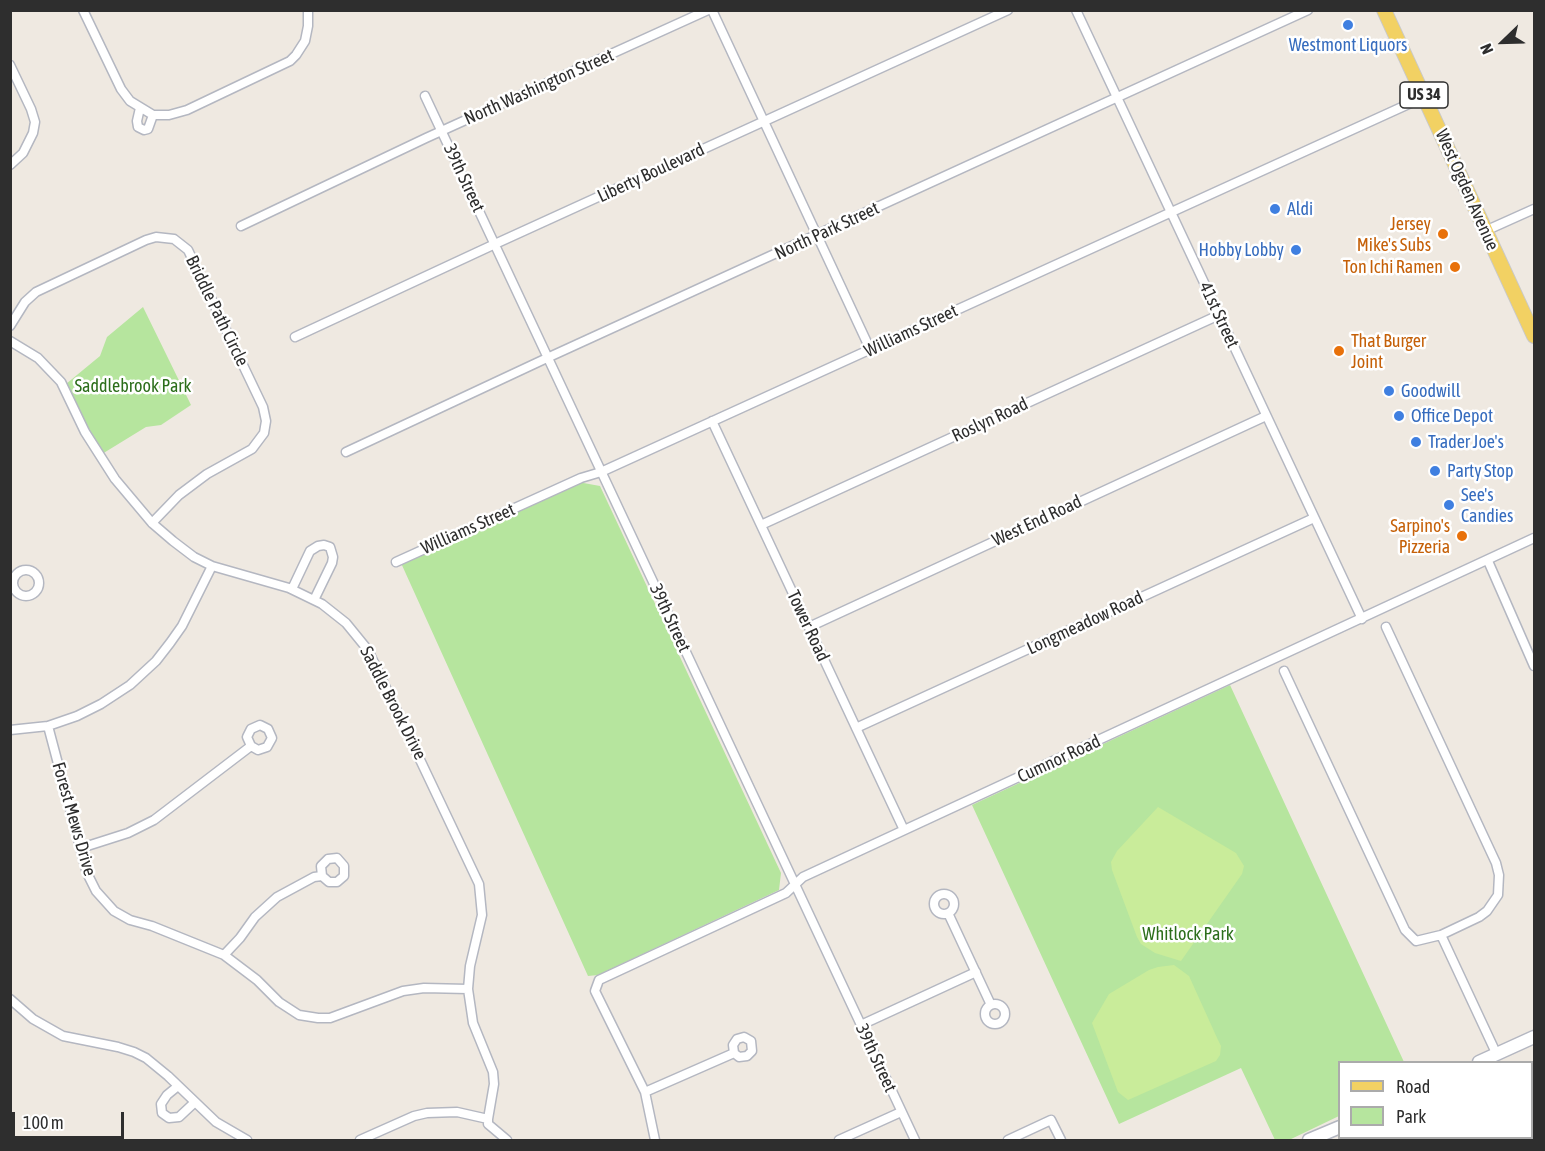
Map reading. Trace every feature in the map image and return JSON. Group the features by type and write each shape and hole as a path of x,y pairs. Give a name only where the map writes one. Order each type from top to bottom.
{"main road":[{"name":"West Ogden Avenue","path":"1384,10 1534,336"}],"street":[{"path":"83,10 121,89 130,101 153,115 178,114 290,61 305,41 309,21 308,10"},
{"path":"710,10 870,349"},
{"name":"North Washington Street","path":"241,226 442,131 710,10"},
{"name":"Liberty Boulevard","path":"295,338 495,244 1008,10"},
{"name":"41st Street","path":"1076,10 1362,619"},
{"name":"North Park Street","path":"346,452 1308,10"},
{"path":"10,165 23,153 33,133 35,122 32,109 12,70"},
{"name":"39th Street","path":"425,96 915,1140"},
{"name":"Williams Street","path":"396,562 581,478 601,472 1424,96"},
{"path":"142,109 137,121 138,127 148,129 153,115"},
{"path":"1485,231 1534,209"},
{"name":"Briddle Path Circle","path":"10,326 24,302 36,292 146,240 156,237 174,239 188,250 263,407 266,421 264,433 252,449 207,474 179,495 152,523"},
{"name":"Roslyn Road","path":"761,525 1219,315"},
{"name":"Saddle Brook Drive","path":"10,341 38,358 61,382 85,432 103,461 122,488 152,523 186,552 212,566 292,589 327,607 360,638 376,662 474,872 481,895 482,915 470,966 468,989 473,1023 493,1072 494,1084 488,1119"},
{"name":"West End Road","path":"808,627 1266,416"},
{"name":"Tower Road","path":"712,421 904,830"},
{"name":"Longmeadow Road","path":"856,728 1314,518"},
{"name":"Cumnor Road","path":"645,1092 595,991 599,980 786,893 803,877 1534,538"},
{"path":"292,589 310,551 318,546 330,547 332,563 314,600"},
{"path":"1488,561 1534,666"},
{"path":"10,730 48,726 77,716 101,704 139,678 163,653 182,626 212,566"},
{"path":"1284,671 1405,930 1416,941 1441,935 1479,917 1490,908 1498,895 1500,881 1498,869 1386,627"},
{"name":"Forest Mews Drive","path":"48,726 93,886 104,902 114,911 130,920 152,926 224,955 257,980 284,1006 298,1015 330,1018 403,991 424,988 468,989"},
{"path":"81,848 148,824 251,746"},
{"path":"224,955 255,917 276,897 322,876"},
{"path":"948,912 991,1005"},
{"path":"1441,935 1497,1054"},
{"path":"861,1025 976,972"},
{"path":"10,999 33,1019 63,1036 134,1052 157,1066 216,1122 247,1140"},
{"path":"1481,1061 1534,1037"},
{"path":"655,1140 645,1092 734,1053"},
{"path":"178,1086 167,1095 161,1104 162,1113 169,1118 179,1117 194,1103"},
{"path":"361,1140 414,1116 457,1112 488,1119 488,1124 507,1140"},
{"path":"839,1140 901,1112"},
{"path":"1008,1140 1051,1120 1061,1140"},
{"path":"1309,1140 1338,1127"}],"green space":[{"name":"Saddlebrook Park","path":"143,307 191,405 161,425 146,427 102,454 66,384 100,356 107,337"},
{"path":"578,482 600,486 781,873 779,890 598,975 588,976 401,563"},
{"name":"Whitlock Park","path":"1230,685 1404,1061 1338,1061 1338,1116 1289,1140 1275,1140 1241,1068 1119,1124 972,805"},
{"path":"1158,807 1236,853 1244,866 1242,874 1181,961 1155,953 1141,944 1112,870 1111,862 1117,851"},
{"path":"1174,965 1189,976 1221,1046 1220,1055 1216,1061 1128,1100 1118,1092 1092,1023 1109,994 1149,970"}],"place":[{"name":"Westmont Liquors","path":"1348,25"},
{"name":"Aldi","path":"1275,209"},
{"name":"Jersey Mike's Subs","path":"1443,234"},
{"name":"Hobby Lobby","path":"1296,250"},
{"name":"Ton Ichi Ramen","path":"1455,267"},
{"name":"That Burger Joint","path":"1339,351"},
{"name":"Goodwill","path":"1389,391"},
{"name":"Office Depot","path":"1399,416"},
{"name":"Trader Joe's","path":"1416,442"},
{"name":"Party Stop","path":"1435,471"},
{"name":"See's Candies","path":"1449,505"},
{"name":"Sarpino's Pizzeria","path":"1462,536"}]}
